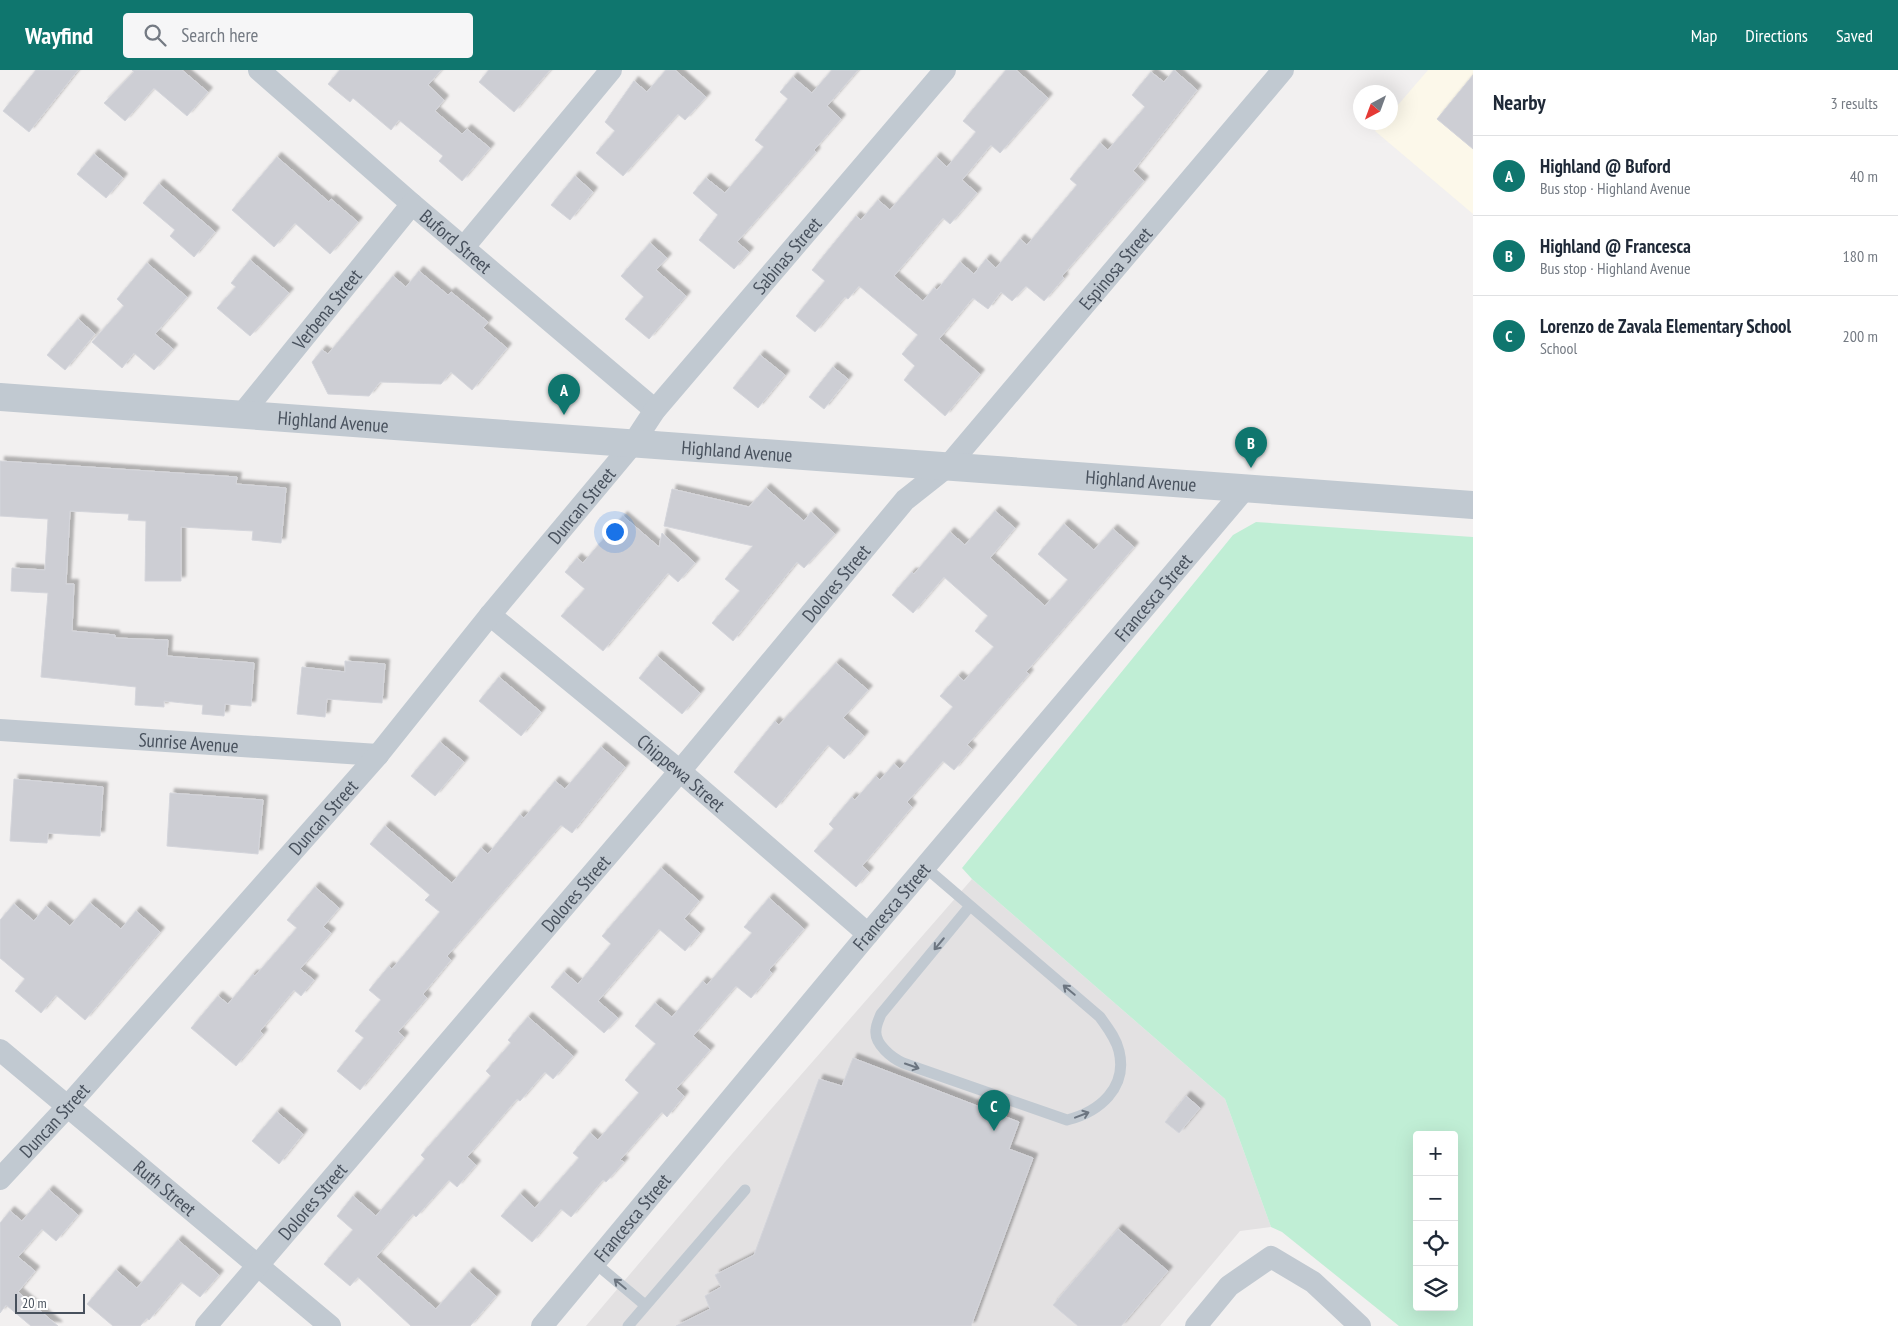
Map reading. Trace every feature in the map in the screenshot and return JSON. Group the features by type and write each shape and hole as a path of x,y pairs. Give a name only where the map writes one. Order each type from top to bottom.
{"street":[{"path":"464,247 612,70"},
{"name":"Sabinas Street","path":"632,445 655,410 945,70"},
{"name":"Espinosa Street","path":"948,466 1283,70"},
{"name":"Buford Street","path":"270,73 412,204 655,410"},
{"name":"Verbena Street","path":"242,414 412,204"},
{"name":"Highland Avenue","path":"0,396 632,445 948,466 1244,490 1473,505"},
{"name":"Duncan Street","path":"0,1179 67,1107 378,755 490,615 632,445"},
{"name":"Dolores Street","path":"206,1326 680,771 905,500 948,466"},
{"name":"Francesca Street","path":"542,1326 868,934 1244,490"},
{"name":"Chippewa Street","path":"490,615 680,771 868,934"},
{"name":"Sunrise Avenue","path":"0,730 378,755"},
{"name":"Ruth Street","path":"0,1050 330,1326"},
{"path":"1196,1326 1229,1286 1270,1257 1313,1282 1360,1326"}],"lane":[{"path":"926,866 1100,1017 1115,1040 1120,1052 1119,1072 1113,1092 1102,1104 1084,1116 1067,1120 904,1063 892,1057 880,1042 875,1031 881,1014 970,906"},
{"path":"628,1326 745,1190"},
{"path":"595,1263 645,1306"}],"shaded area":[{"path":"1428,70 1473,70 1473,214 1375,131 1398,130 1398,105"},
{"path":"972,879 1225,1099 1271,1227 1240,1231 1160,1326 586,1326 725,1162"}],"green space":[{"path":"1256,522 1473,537 1473,1326 1399,1326 1282,1232 1271,1227 1225,1099 972,879 962,868 1233,535"}],"building":[{"path":"36,70 78,70 29,132 3,111"},
{"path":"132,70 182,70 208,92 187,116 154,88 125,121 104,103 134,72"},
{"path":"340,70 441,70 428,85 444,100 435,111 462,134 467,129 490,148 462,181 439,161 443,156 399,120 391,130 353,98 350,102 328,84"},
{"path":"489,70 550,70 514,112 479,82"},
{"path":"666,70 675,70 706,97 685,120 678,114 623,176 596,153 615,131 605,122 634,81 647,92"},
{"path":"832,70 858,70 827,106 841,119 814,150 816,152 737,242 749,252 734,269 699,240 718,215 693,193 706,178 725,193 764,147 755,140 788,99 780,92 793,77 812,93"},
{"path":"1006,70 1016,70 1048,98 1000,153 991,145 962,180 977,193 950,224 943,218 894,276 923,301 934,288 937,290 960,262 974,274 986,259 996,268 1020,239 1027,245 1077,185 1070,179 1100,143 1108,150 1145,107 1132,95 1151,72 1164,82 1174,70 1197,90 1133,171 1144,181 1062,276 1064,278 1044,301 1026,286 1012,301 1001,292 988,309 973,298 939,339 980,374 945,416 904,380 915,366 902,354 918,335 859,286 848,299 845,297 815,332 796,316 825,281 812,270 856,216 861,220 878,200 890,210 936,157 947,167 976,132 963,121"},
{"path":"1473,75 1473,149 1437,119"},
{"path":"94,154 123,178 106,198 77,174"},
{"path":"277,157 329,202 331,199 358,222 330,254 295,223 274,247 232,210"},
{"path":"575,176 593,192 570,220 551,205"},
{"path":"159,184 215,232 194,257 170,236 175,230 143,203"},
{"path":"650,243 667,258 656,270 686,296 649,339 625,319 644,297 621,276"},
{"path":"250,260 289,293 250,336 217,308 236,287 231,283"},
{"path":"147,263 187,297 155,334 173,349 154,370 134,353 122,368 92,342 124,306 117,299"},
{"path":"419,271 448,295 451,292 488,322 483,328 507,348 472,390 451,372 441,384 380,382 369,396 328,394 312,362 322,350 328,354 393,276 406,287"},
{"path":"78,319 95,334 65,370 47,355"},
{"path":"760,355 785,375 758,408 733,388"},
{"path":"833,367 848,379 824,409 809,397"},
{"path":"0,461 237,477 236,484 286,488 281,543 252,540 253,531 181,527 181,581 145,581 146,521 128,520 129,514 70,511 66,584 74,584 72,631 115,635 115,638 168,640 167,656 254,663 251,706 225,704 224,716 202,714 203,705 164,701 164,707 135,705 136,687 41,677 48,593 11,591 12,568 45,570 48,519 0,516"},
{"path":"766,488 804,521 811,512 835,534 804,568 797,562 733,641 712,623 740,591 725,579 753,546 664,526 672,489 749,507"},
{"path":"995,511 1015,528 990,558 1045,606 1068,580 1038,554 1064,524 1094,550 1113,529 1134,547 1026,672 1029,674 967,745 972,749 954,770 943,761 907,802 912,807 862,866 869,872 856,887 814,851 834,829 829,824 852,797 855,800 876,776 880,780 894,764 900,769 953,707 940,696 958,676 964,681 994,647 975,631 988,616 944,577 913,613 892,595 912,572 914,574 950,532 965,545"},
{"path":"623,516 659,547 662,533 695,563 678,582 668,573 603,651 561,616 585,589 565,572 577,558 583,563"},
{"path":"657,656 700,693 682,714 639,678"},
{"path":"345,661 385,664 382,703 327,699 325,717 297,714 302,667 345,672"},
{"path":"836,663 868,690 843,718 864,736 844,759 828,745 776,808 734,772 775,721 779,725"},
{"path":"499,677 541,712 521,736 479,701"},
{"path":"440,742 464,762 435,796 411,776"},
{"path":"601,747 625,767 572,833 561,825 447,956 451,960 423,994 427,998 398,1032 404,1037 360,1090 337,1071 364,1038 355,1031 381,1000 369,990 389,966 392,969 440,912 425,900 430,895 370,844 385,826 452,883 481,848 488,854 520,815 524,818 555,781 565,789"},
{"path":"14,779 103,787 100,836 48,833 47,843 10,841"},
{"path":"170,793 263,800 258,854 167,846"},
{"path":"661,868 699,901 684,919 700,933 685,951 659,929 598,1001 618,1018 604,1033 551,987 564,972 578,984 611,944 602,936"},
{"path":"315,887 339,908 323,927 331,933 300,969 314,980 301,996 294,990 260,1031 263,1034 236,1066 191,1028 218,996 228,1004 253,974 255,976 297,928 287,920"},
{"path":"769,898 804,929 769,970 772,973 751,998 736,986 693,1036 710,1050 676,1089 684,1096 667,1117 662,1112 620,1160 624,1162 606,1182 603,1180 571,1217 561,1209 532,1242 501,1216 520,1194 535,1208 579,1158 573,1153 590,1133 598,1140 639,1093 625,1080 656,1044 635,1026 655,1003 672,1017 703,981 707,985 752,933 744,927"},
{"path":"90,903 121,929 136,911 160,932 85,1020 56,995 41,1013 15,991 25,979 0,958 0,920 14,904 34,921 46,906 70,926"},
{"path":"528,1017 573,1056 553,1079 545,1072 520,1101 517,1099 467,1157 476,1165 457,1187 449,1180 416,1217 413,1214 376,1257 436,1309 469,1272 496,1296 470,1326 411,1326 358,1277 350,1286 324,1264 353,1230 337,1216 353,1196 376,1216 425,1159 421,1155 491,1076 486,1071 511,1043 508,1040"},
{"path":"853,1058 1019,1122 1009,1149 1033,1158 971,1326 676,1326 710,1309 705,1296 721,1287 715,1275 754,1255 819,1079 842,1086"},
{"path":"1186,1096 1200,1108 1179,1133 1165,1122"},
{"path":"277,1112 303,1134 279,1164 252,1141"},
{"path":"49,1190 78,1215 56,1241 42,1229 18,1257 35,1271 18,1292 58,1326 31,1326 6,1305 0,1313 0,1223 10,1211 22,1221"},
{"path":"1118,1229 1168,1271 1121,1326 1078,1326 1053,1305"},
{"path":"178,1240 219,1275 200,1297 181,1282 149,1320 147,1318 140,1326 113,1326 87,1304 116,1270 137,1288"}],"place":[{"name":"Highland @ Buford","path":"564,415"},
{"name":"Highland @ Francesca","path":"1251,468"},
{"name":"Lorenzo de Zavala Elementary School","path":"994,1131"}]}
